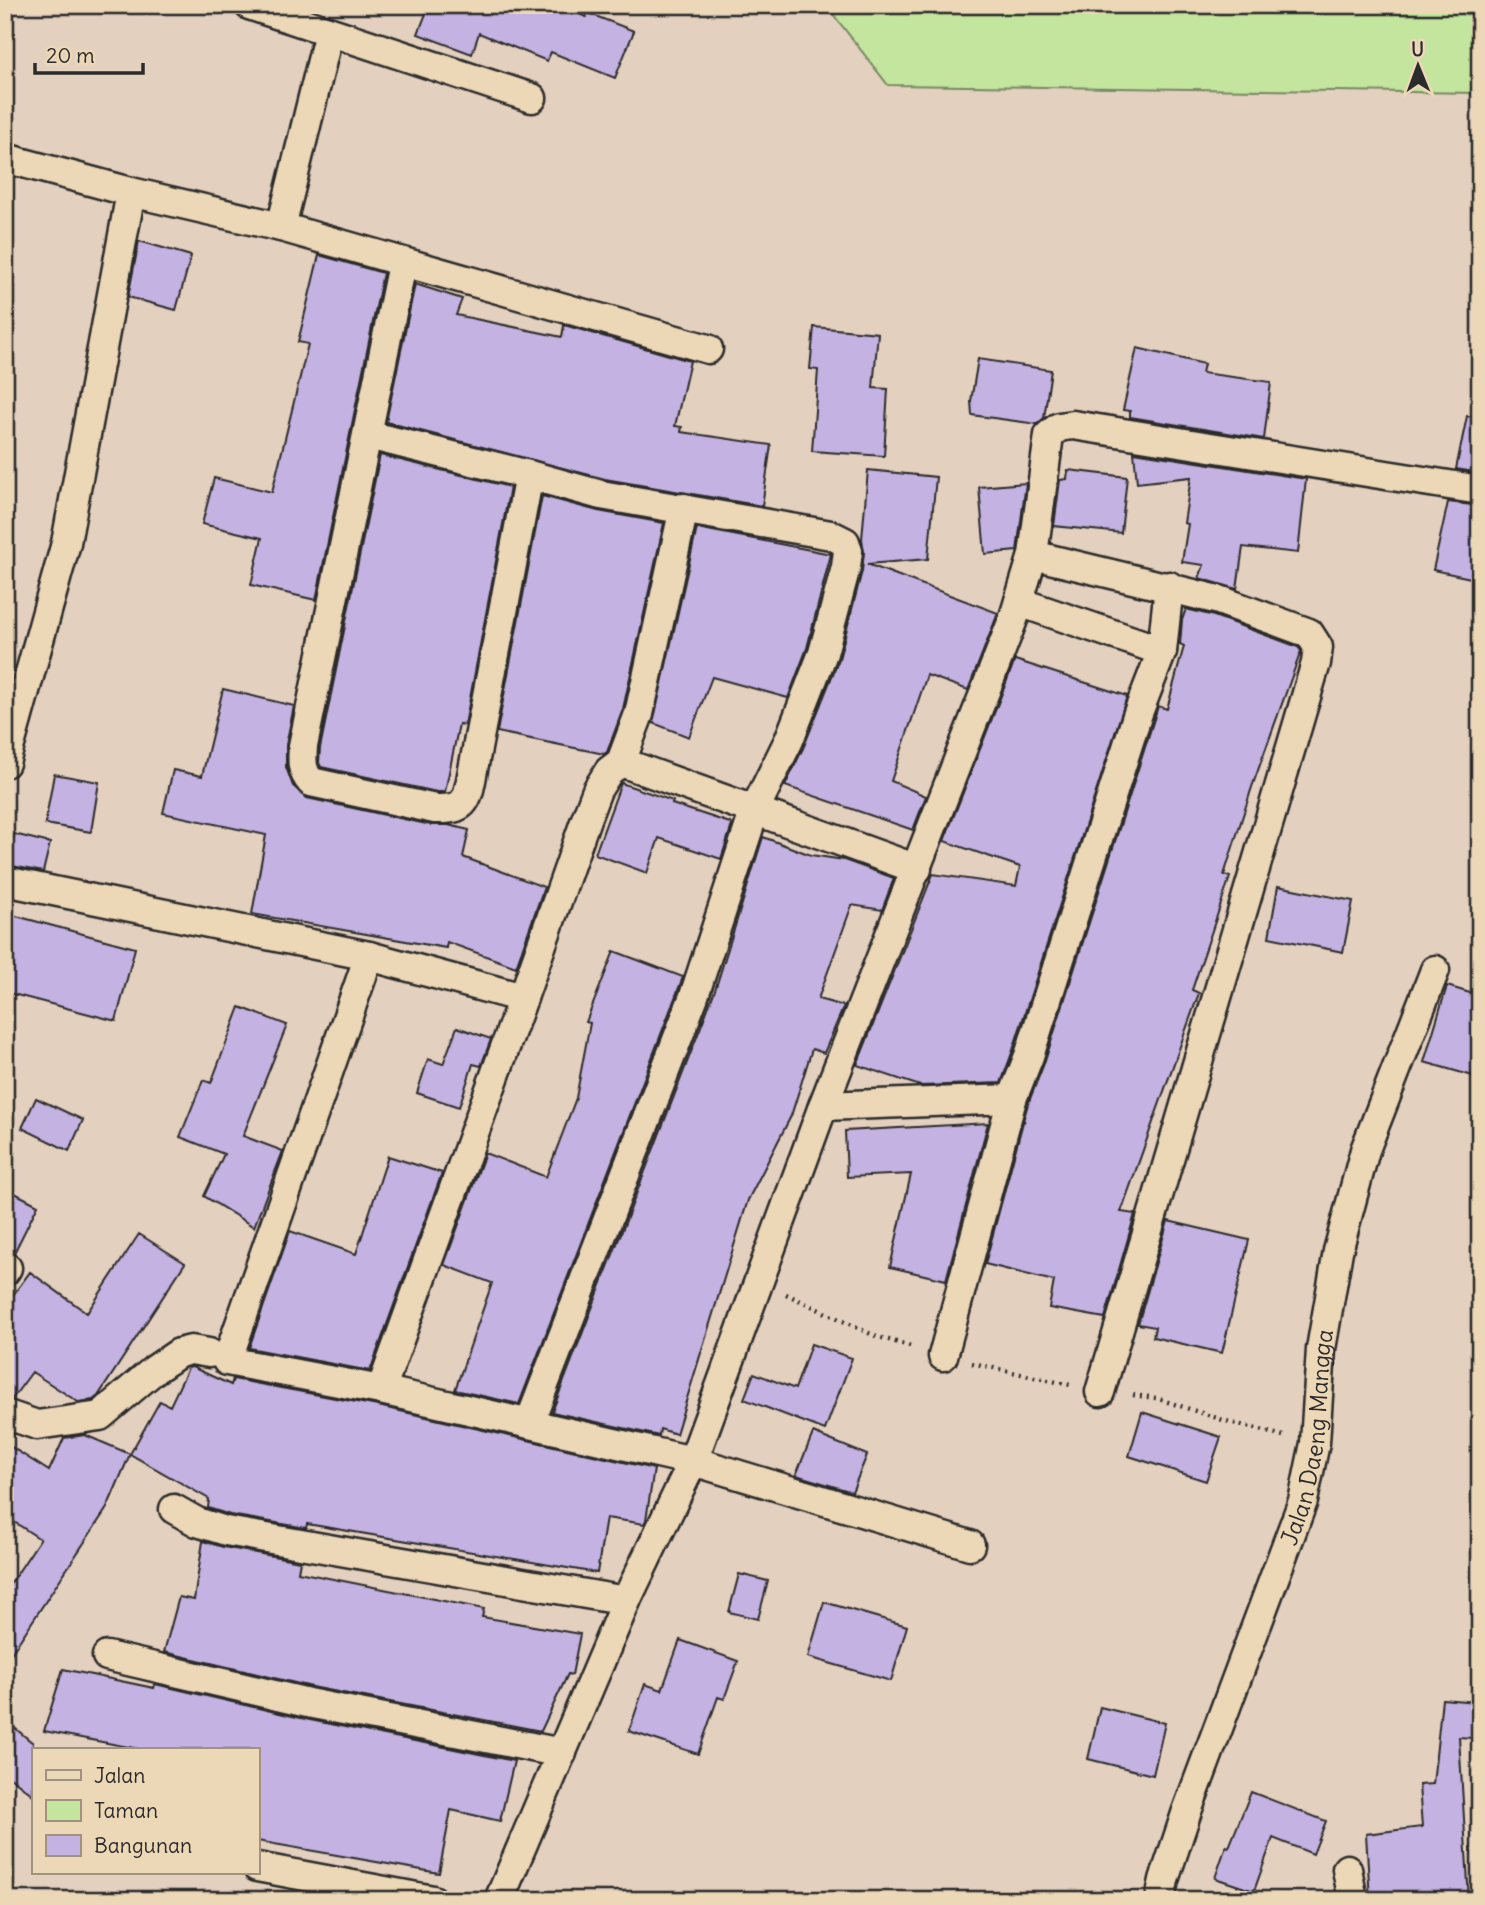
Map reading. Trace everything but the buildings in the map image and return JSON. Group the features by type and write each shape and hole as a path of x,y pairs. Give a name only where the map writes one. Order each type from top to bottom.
{"street":[{"path":"249,5 531,98"},
{"path":"281,227 328,32"},
{"path":"5,158 131,192 281,227 402,264 708,349"},
{"path":"5,762 66,543 131,192"},
{"path":"402,264 303,746 304,775 311,782 435,808 452,809 462,804 469,792 529,475"},
{"path":"499,1900 626,1601 693,1461 823,1106 1019,602 1033,555 1049,435 1059,427 1073,425 1480,490"},
{"path":"368,435 600,495 831,535 845,542 848,551 822,653 789,740 755,809 694,996 529,1424"},
{"path":"381,1390 597,790 609,771 621,762 639,714 684,508"},
{"path":"1033,555 1219,600 1309,634 1318,647 1312,676 1100,1392"},
{"path":"943,1356 1012,1100 1029,1056 1138,713 1162,651 1169,586"},
{"path":"1019,602 1162,651"},
{"path":"621,762 917,869"},
{"path":"5,881 369,956 523,998"},
{"path":"369,956 227,1361 381,1390 693,1461 970,1545"},
{"name":"Jalan Daeng Mangga","path":"1160,1900 1187,1811 1303,1501 1315,1443 1321,1349 1338,1251 1365,1150 1435,970"},
{"path":"823,1106 1012,1100"},
{"path":"5,1414 37,1425 100,1416 179,1353 191,1350 209,1353"},
{"path":"174,1510 197,1522 226,1531 626,1601"},
{"path":"107,1656 308,1703 562,1753"},
{"path":"259,1867 433,1900"},
{"path":"1348,1869 1353,1900"}],"path":[{"path":"1100,1392 1156,1398 1226,1421 1315,1443"}],"green space":[{"path":"826,5 1480,5 1480,93 888,85"}]}
